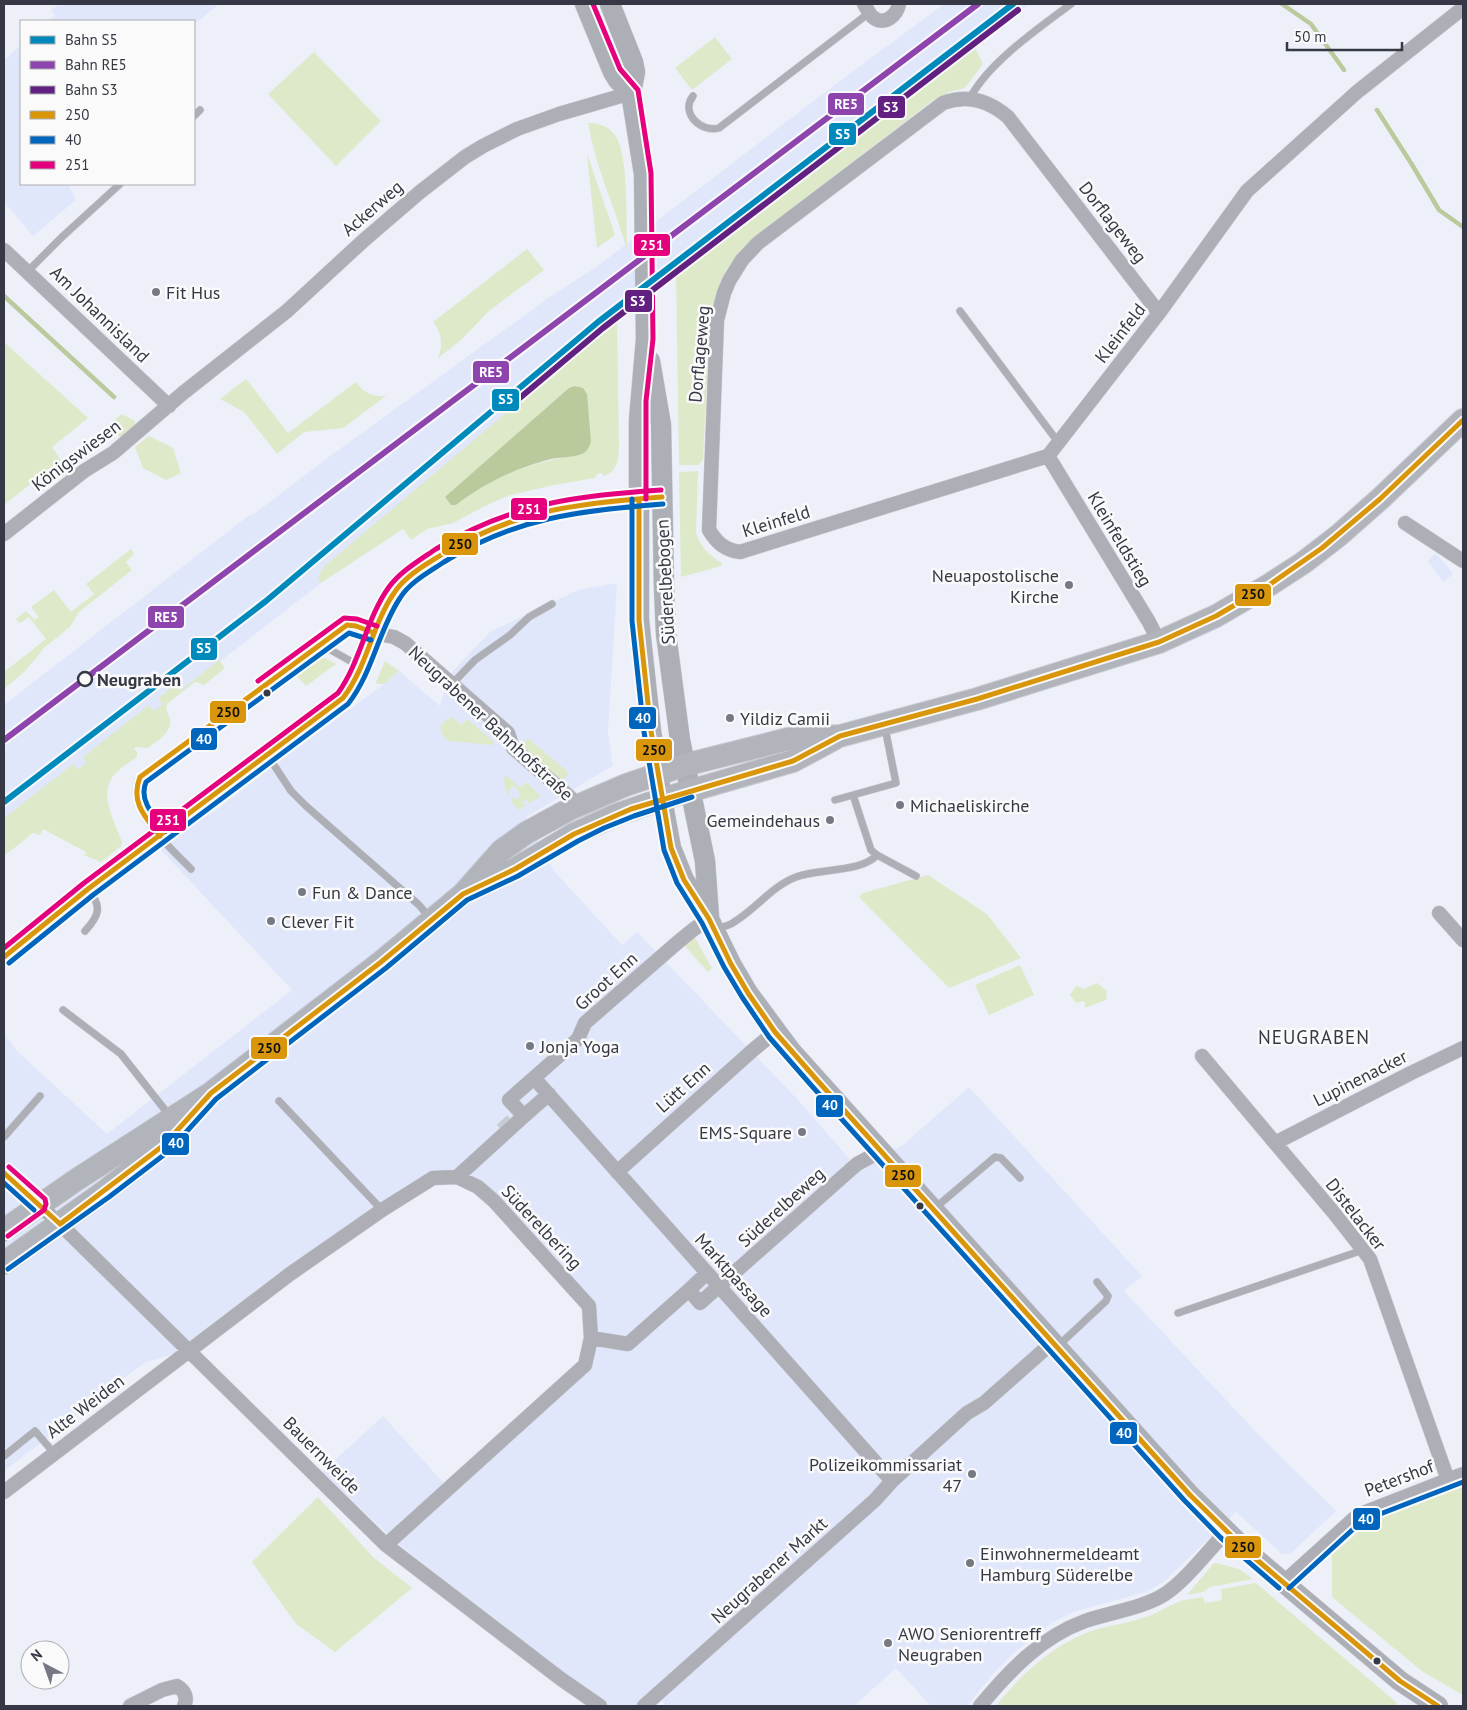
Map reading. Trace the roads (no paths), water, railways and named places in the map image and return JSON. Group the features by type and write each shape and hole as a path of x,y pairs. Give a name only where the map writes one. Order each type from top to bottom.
{"main road":[{"path":"585,4 613,72 631,93"},
{"name":"Süderelbebogen","path":"610,4 633,62 635,72 631,93 644,174 646,339 639,401 639,620 649,713 662,799"},
{"name":"Süderelbebogen","path":"646,339 660,425 666,634 680,740 690,790"},
{"path":"4,1230 39,1204 211,1093 381,962 432,920 463,894 501,851 526,833 579,805 658,773 788,739 840,736 1014,688 1158,642 1216,616 1303,563 1380,499 1463,420"},
{"path":"463,894 601,821 690,790 793,761 840,736"},
{"path":"690,790 705,861 712,924"},
{"path":"662,799 671,848 684,880 712,924 748,994 776,1032 933,1210 1226,1532 1400,1681 1430,1704"},
{"path":"4,1263 105,1191 164,1145 211,1093"}],"street":[{"path":"867,8 877,20 888,20 895,14 899,4"},
{"name":"Kleinfeld","path":"730,550 740,552 754,548 1048,456 1159,313 1247,190 1357,92 1463,8"},
{"name":"Ackerweg","path":"169,406 287,311 363,241 420,192 465,157 501,137 532,124 631,93"},
{"name":"Dorflageweg","path":"730,550 715,540 709,530 708,520 715,339 720,306 729,281 742,260 758,243 943,103 952,99 970,98 994,106 1008,117 1159,313"},
{"name":"Am Johannisland","path":"4,250 169,406"},
{"name":"Königswiesen","path":"4,534 84,471 106,458 169,406"},
{"name":"Kleinfeldstieg","path":"1048,456 1148,622 1158,642"},
{"path":"4,957 88,889 343,698 354,685 363,668 374,633 388,603 403,583 442,554 474,535 506,521 547,510 662,497"},
{"path":"1405,523 1463,561"},
{"name":"Neugrabener Bahnhofstraße","path":"374,633 394,637 405,643 508,733 514,748 579,805"},
{"path":"1439,912 1463,940"},
{"name":"Groot Enn","path":"524,1116 506,1102 578,1039 585,1023 678,942 694,929 712,924"},
{"name":"Lütt Enn","path":"617,1172 753,1050 776,1032"},
{"name":"Lupinenacker","path":"1275,1143 1418,1069 1463,1048"},
{"name":"Distelacker","path":"1202,1056 1364,1249 1370,1259 1448,1480"},
{"path":"189,1350 290,1274 382,1210 433,1178 457,1177 549,1094 534,1078"},
{"name":"Marktpassage","path":"549,1094 892,1481"},
{"name":"Süderelbeweg","path":"689,1290 700,1303 857,1164 880,1151"},
{"name":"Bauernweide","path":"4,1173 60,1224 386,1545 561,1679 600,1706"},
{"name":"Süderelbering","path":"386,1545 585,1365 591,1338 590,1306 494,1201 478,1187 457,1177"},
{"path":"591,1338 628,1344 707,1273"},
{"name":"Neugrabener Markt","path":"644,1706 875,1500 892,1481 967,1413 984,1403 1055,1344"},
{"name":"Alte Weiden","path":"4,1492 189,1350"},
{"name":"Petershof","path":"1284,1582 1358,1515 1463,1474"},
{"path":"980,1706 1018,1664 1052,1638 1084,1622 1164,1595 1180,1582 1226,1532"},
{"path":"130,1706 162,1690 177,1686 186,1696 184,1706"}],"lane":[{"path":"970,98 977,84 1022,41 1071,4"},
{"path":"693,96 690,100 689,109 696,122 708,129 720,128 867,8"},
{"path":"195,115 200,110"},
{"path":"28,272 62,237 119,185"},
{"path":"960,311 1058,442"},
{"path":"452,684 475,660 510,635 529,617 552,604"},
{"path":"191,870 140,811 135,792 136,783 140,777 347,625 356,626 374,633"},
{"path":"317,648 329,649 363,668"},
{"path":"834,800 896,783 884,724"},
{"path":"268,756 291,791 306,806 419,905 432,920"},
{"path":"853,796 868,846 877,855 916,876"},
{"path":"712,924 736,921 790,879 808,873 837,870 868,862 877,855"},
{"path":"86,930 93,922 98,911 97,901 88,889"},
{"path":"63,1010 120,1054 171,1118"},
{"path":"4,1137 40,1096"},
{"path":"279,1100 382,1210"},
{"path":"933,1210 989,1160 995,1157 1001,1158 1020,1178"},
{"path":"1178,1313 1364,1249"},
{"path":"1055,1344 1106,1301 1108,1296 1097,1282"},
{"path":"4,1456 35,1431 54,1454"}],"waterway":[{"path":"1282,4 1311,24 1344,70"},
{"path":"1377,110 1439,210 1463,227"},
{"path":"4,296 114,397"}],"tunnel":[{"path":"502,1120 510,1129"}],"rail line":[{"name":"RE5","path":"4,740 978,4"},
{"name":"S5","path":"4,802 266,601 598,322 1013,4"},
{"name":"S3","path":"515,402 603,328 1018,10"}],"place":[{"name":"Fit Hus","path":"156,292"},
{"name":"Neuapostolische Kirche","path":"1069,585"},
{"name":"Neugraben","path":"85,679"},
{"name":"Yildiz Camii","path":"730,718"},
{"name":"Michaeliskirche","path":"900,805"},
{"name":"Gemeindehaus","path":"830,820"},
{"name":"Fun & Dance","path":"302,892"},
{"name":"Clever Fit","path":"271,921"},
{"name":"Jonja Yoga","path":"530,1046"},
{"name":"EMS-Square","path":"802,1132"},
{"name":"Polizeikommissariat 47","path":"972,1474"},
{"name":"Einwohnermeldeamt Hamburg Süderelbe","path":"970,1563"},
{"name":"AWO Seniorentreff Neugraben","path":"888,1643"}],"district":[{"name":"NEUGRABEN","path":"1314,1037"}]}
